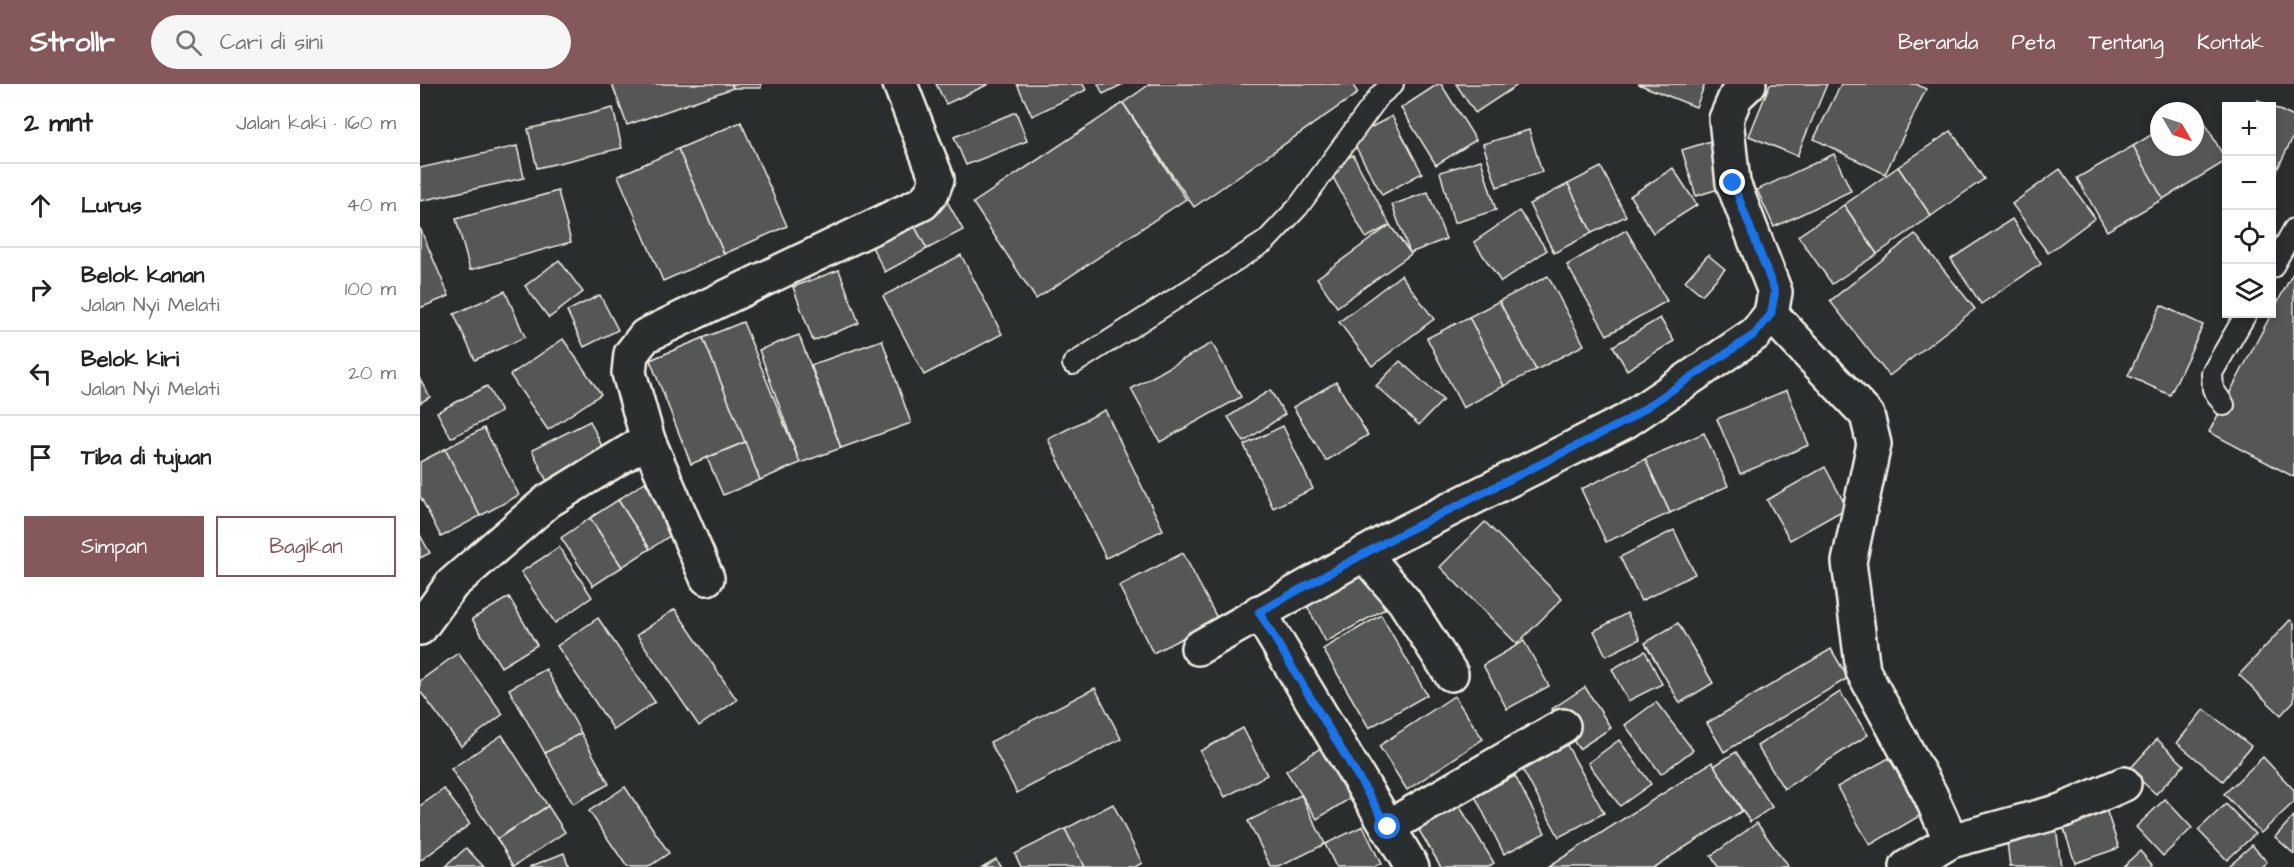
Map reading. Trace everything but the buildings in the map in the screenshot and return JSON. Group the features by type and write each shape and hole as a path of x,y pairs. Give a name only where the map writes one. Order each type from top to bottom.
{"street":[{"path":"707,578 648,440 629,373 631,354 645,336 923,203 932,192 937,179 900,84"},
{"path":"1198,648 1364,554 1626,421 1755,334 1771,314 1775,292 1733,183 1726,119 1736,96 1749,84"},
{"path":"1771,314 1867,415 1874,444 1849,562 1863,671 1930,794 1951,841"},
{"path":"420,628 452,584 548,501 648,440"},
{"path":"1364,554 1404,601 1451,674"},
{"path":"1259,612 1412,867"},
{"path":"1388,827 1563,726"},
{"path":"1907,867 1951,841 2061,811 2124,784"}],"lane":[{"path":"1073,364 1266,242 1298,207 1380,95 1393,84"},
{"path":"2273,264 2294,229"},
{"path":"2224,405 2213,389 2212,373 2244,318"}],"route":[{"path":"1388,827 1259,612 1389,540 1626,421 1755,334 1771,314 1775,292 1733,183"}]}
